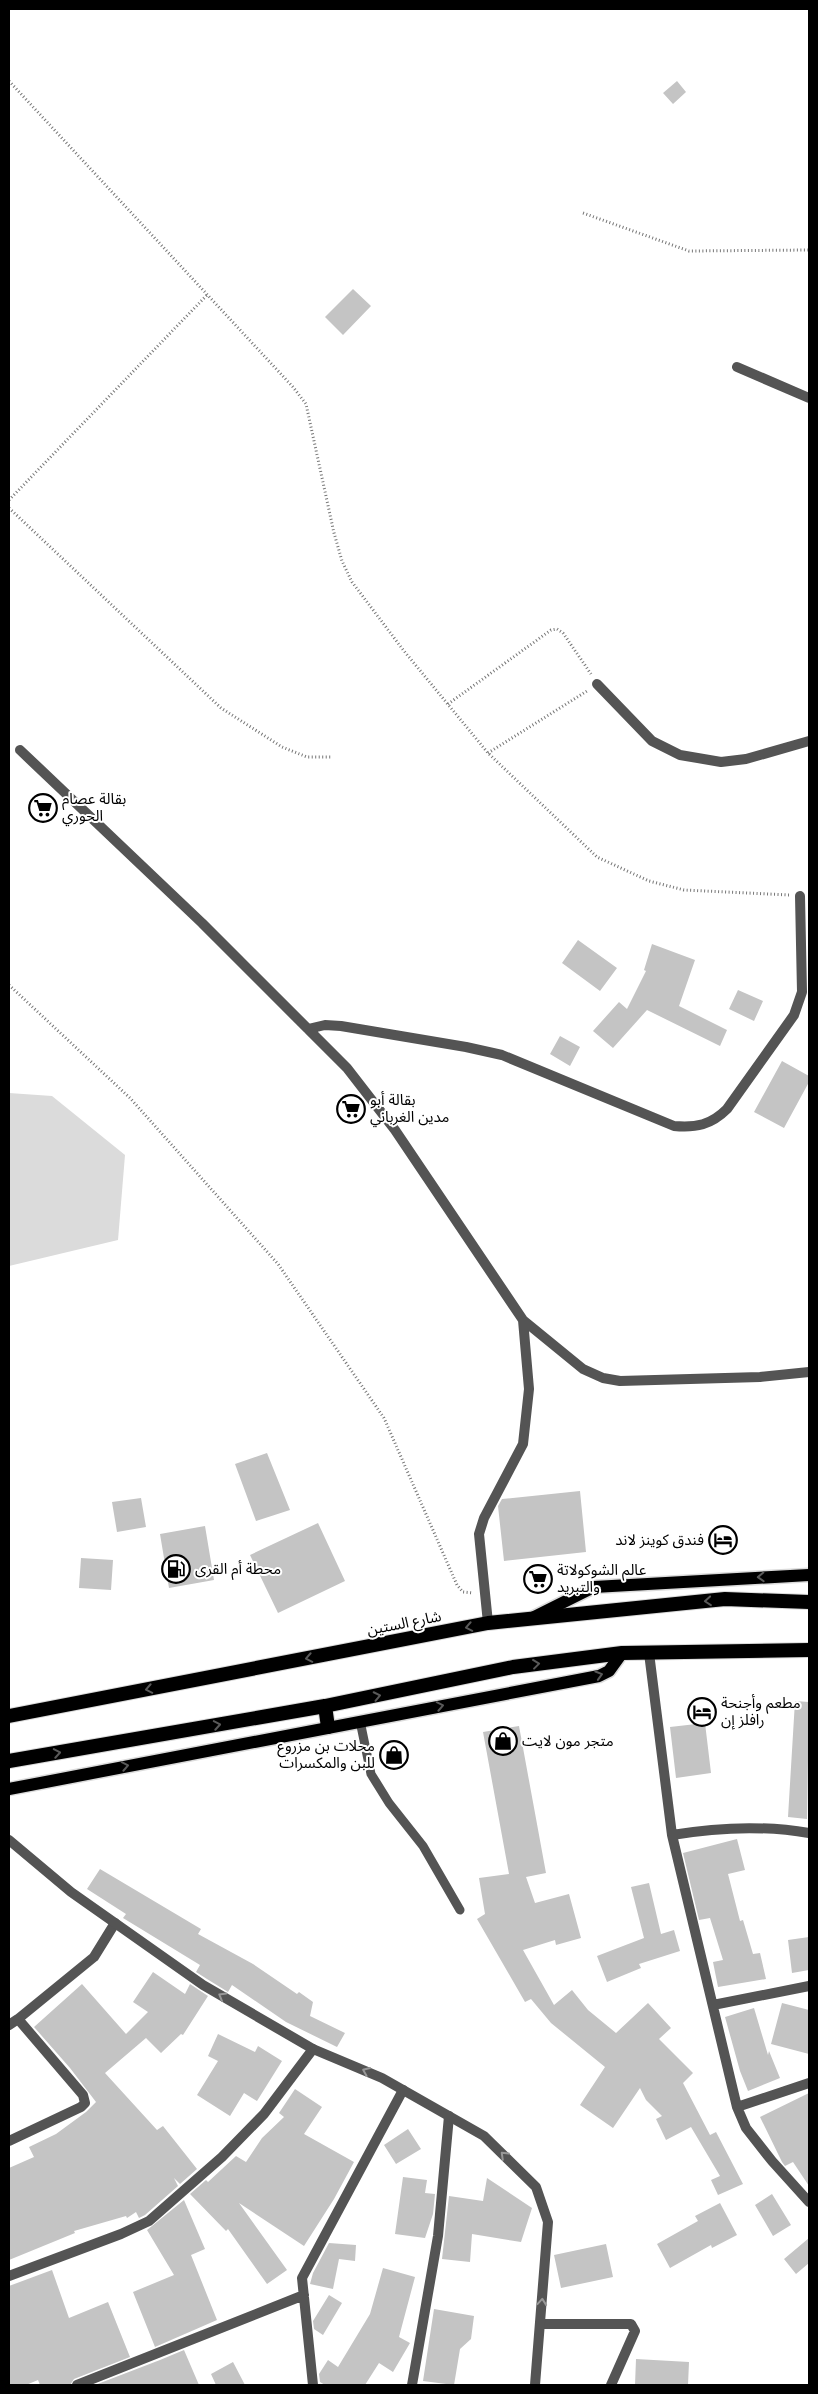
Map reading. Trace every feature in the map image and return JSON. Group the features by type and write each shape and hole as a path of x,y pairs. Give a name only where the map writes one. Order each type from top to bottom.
{"highway":[{"name":"شارع الستين","path":"9,1716 488,1623 725,1599 809,1602"},
{"path":"9,1761 325,1706 512,1667 622,1654 809,1650"},
{"path":"325,1706 328,1727"}],"main road":[{"path":"534,1618 594,1587 809,1575"},
{"path":"9,1789 599,1676 609,1671 622,1654"}],"street":[{"path":"737,367 809,398"},
{"path":"597,684 652,741 680,755 721,762 746,759 809,741"},
{"path":"20,750 202,923 347,1068 395,1130 523,1320 583,1369 603,1378 620,1381 750,1377 809,1372"},
{"path":"308,1029 326,1025 341,1026 502,1055 674,1126 692,1127 704,1125 717,1119 727,1109 794,1015 802,992 800,896"},
{"path":"488,1623 479,1534 484,1518 524,1444 529,1389 523,1320"},
{"path":"649,1653 672,1835 737,2107 746,2128 772,2161 809,2202"},
{"path":"672,1835 717,1828 786,1829 809,1833"},
{"path":"9,1840 71,1892 202,1985 313,2049 382,2078 484,2136 536,2187 548,2222 535,2385"},
{"path":"9,2025 94,1957 115,1923"},
{"path":"713,2005 809,1986"},
{"path":"9,2142 81,2107 85,2103 83,2095 18,2018"},
{"path":"9,2276 121,2234 149,2221 222,2157 264,2114 313,2049"},
{"path":"737,2107 809,2083"},
{"path":"313,2385 302,2278 403,2090"},
{"path":"412,2385 438,2236 449,2116"},
{"path":"77,2385 304,2295"},
{"path":"540,2324 631,2324 635,2331 611,2385"}],"lane":[{"path":"360,1721 371,1774 389,1803 423,1846 460,1910"}],"path":[{"path":"9,81 282,374 306,404 342,561 352,582 404,651 488,753 597,857 605,861 649,881 684,890 800,896"},
{"path":"583,212 689,250 809,250"},
{"path":"9,500 207,295"},
{"path":"9,508 221,708 282,747 307,757 331,757"},
{"path":"448,704 551,630 557,629 563,633 597,684 488,753"},
{"path":"9,985 130,1098 278,1264 384,1418 457,1585 463,1592 485,1595"}],"shaded area":[{"path":"9,1093 52,1096 125,1155 118,1240 9,1266"}],"building":[{"path":"677,81 686,92 673,104 663,93"},
{"path":"353,289 371,306 343,335 325,317"},
{"path":"578,940 617,968 600,991 562,963"},
{"path":"652,944 695,960 679,1006 727,1030 720,1046 647,1010 613,1048 593,1031 619,1002 627,1009 646,971 644,970"},
{"path":"738,990 763,1001 754,1021 729,1009"},
{"path":"560,1036 580,1047 570,1066 550,1054"},
{"path":"782,1061 809,1076 809,1082 784,1128 754,1112"},
{"path":"267,1453 290,1510 256,1521 235,1464"},
{"path":"580,1491 586,1552 504,1561 498,1506 502,1499"},
{"path":"141,1498 146,1527 117,1532 112,1502"},
{"path":"318,1523 345,1581 278,1613 250,1555"},
{"path":"205,1526 214,1580 169,1588 160,1534"},
{"path":"81,1558 113,1560 111,1590 79,1588"},
{"path":"795,1701 809,1702 807,1819 788,1817"},
{"path":"705,1723 711,1773 676,1778 670,1727"},
{"path":"519,1726 546,1873 526,1877 535,1903 569,1894 581,1938 556,1945 555,1940 523,1950 554,2005 572,1990 588,2010 616,2033 648,2003 671,2028 659,2039 693,2073 683,2083 710,2135 716,2132 743,2184 718,2195 711,2180 720,2176 691,2127 666,2140 656,2119 662,2116 646,2100 640,2088 613,2128 580,2105 605,2067 551,2023 531,1999 525,2002 477,1919 485,1914 479,1878 509,1874 483,1732"},
{"path":"737,1839 745,1870 728,1874 740,1921 743,1920 753,1954 760,1953 766,1979 718,1987 713,1962 723,1960 710,1918 699,1920 683,1853"},
{"path":"100,1869 201,1929 198,1934 253,1964 297,1994 299,1992 313,2002 310,2016 345,2033 337,2047 286,2022 232,1985 228,1992 196,1972 200,1965 123,1918 126,1914 87,1889"},
{"path":"649,1883 661,1934 674,1930 680,1951 639,1964 641,1968 607,1982 597,1956 644,1938 631,1887"},
{"path":"809,1937 809,1970 792,1973 788,1940"},
{"path":"153,1972 185,1994 190,1984 208,1996 183,2035 181,2034 161,2053 146,2038 105,2073 157,2130 163,2126 197,2169 180,2184 174,2178 178,2186 139,2218 136,2212 127,2218 126,2216 74,2231 75,2233 9,2260 9,2168 34,2157 29,2147 56,2134 86,2112 96,2102 70,2068 34,2027 82,1984 126,2034 148,2012 133,2002"},
{"path":"782,2003 809,2010 809,2054 771,2044"},
{"path":"754,2008 768,2055 769,2051 780,2078 748,2091 740,2071 725,2017"},
{"path":"218,2034 255,2052 258,2046 282,2061 257,2101 244,2093 230,2116 197,2095 218,2061 208,2056"},
{"path":"295,2089 322,2107 304,2134 354,2162 334,2199 304,2246 239,2203 287,2270 267,2284 228,2229 226,2231 190,2194 206,2180 208,2182 236,2156 246,2162 262,2138 284,2117 279,2113"},
{"path":"809,2093 809,2186 793,2162 785,2166 782,2162 760,2117"},
{"path":"408,2129 421,2149 396,2164 384,2145"},
{"path":"403,2177 427,2180 425,2193 435,2194 433,2214 425,2238 395,2234"},
{"path":"487,2178 532,2208 521,2242 472,2234 470,2262 442,2259 449,2196 483,2201"},
{"path":"772,2194 791,2225 773,2236 755,2205"},
{"path":"184,2200 205,2249 191,2255 217,2320 155,2347 133,2292 174,2275 147,2230"},
{"path":"720,2203 737,2235 712,2248 711,2245 670,2268 657,2244 698,2221 695,2216"},
{"path":"809,2238 809,2263 796,2274 784,2259"},
{"path":"329,2243 356,2245 355,2261 339,2259 333,2289 310,2284 313,2273"},
{"path":"606,2244 613,2277 561,2288 554,2255"},
{"path":"383,2268 415,2277 399,2337 410,2343 393,2372 379,2363 365,2385 325,2385 320,2382 319,2374 328,2360 338,2367 370,2314"},
{"path":"52,2270 69,2318 108,2302 130,2357 74,2379 70,2385 40,2385 38,2380 26,2385 9,2385 9,2286"},
{"path":"329,2295 342,2303 323,2335 314,2329 313,2321"},
{"path":"434,2309 474,2316 471,2339 460,2349 454,2385 423,2381"},
{"path":"184,2350 199,2385 95,2385 160,2360"},
{"path":"636,2359 689,2362 688,2385 635,2385"},
{"path":"233,2362 245,2385 216,2385 211,2374"}],"place":[{"name":"بقالة عصام الحوري","path":"43,808"},
{"name":"بقالة أبو مدين الغرباني","path":"351,1109"},
{"name":"فندق كوينز لاند","path":"723,1540"},
{"name":"محطة أم القرى","path":"176,1569"},
{"name":"عالم الشوكولاتة والتبريد","path":"538,1579"},
{"name":"مطعم وأجنحة رافلز إن","path":"702,1712"},
{"name":"متجر مون لايت","path":"503,1741"},
{"name":"محلات بن مزروع للبن والمكسرات","path":"394,1755"}]}
